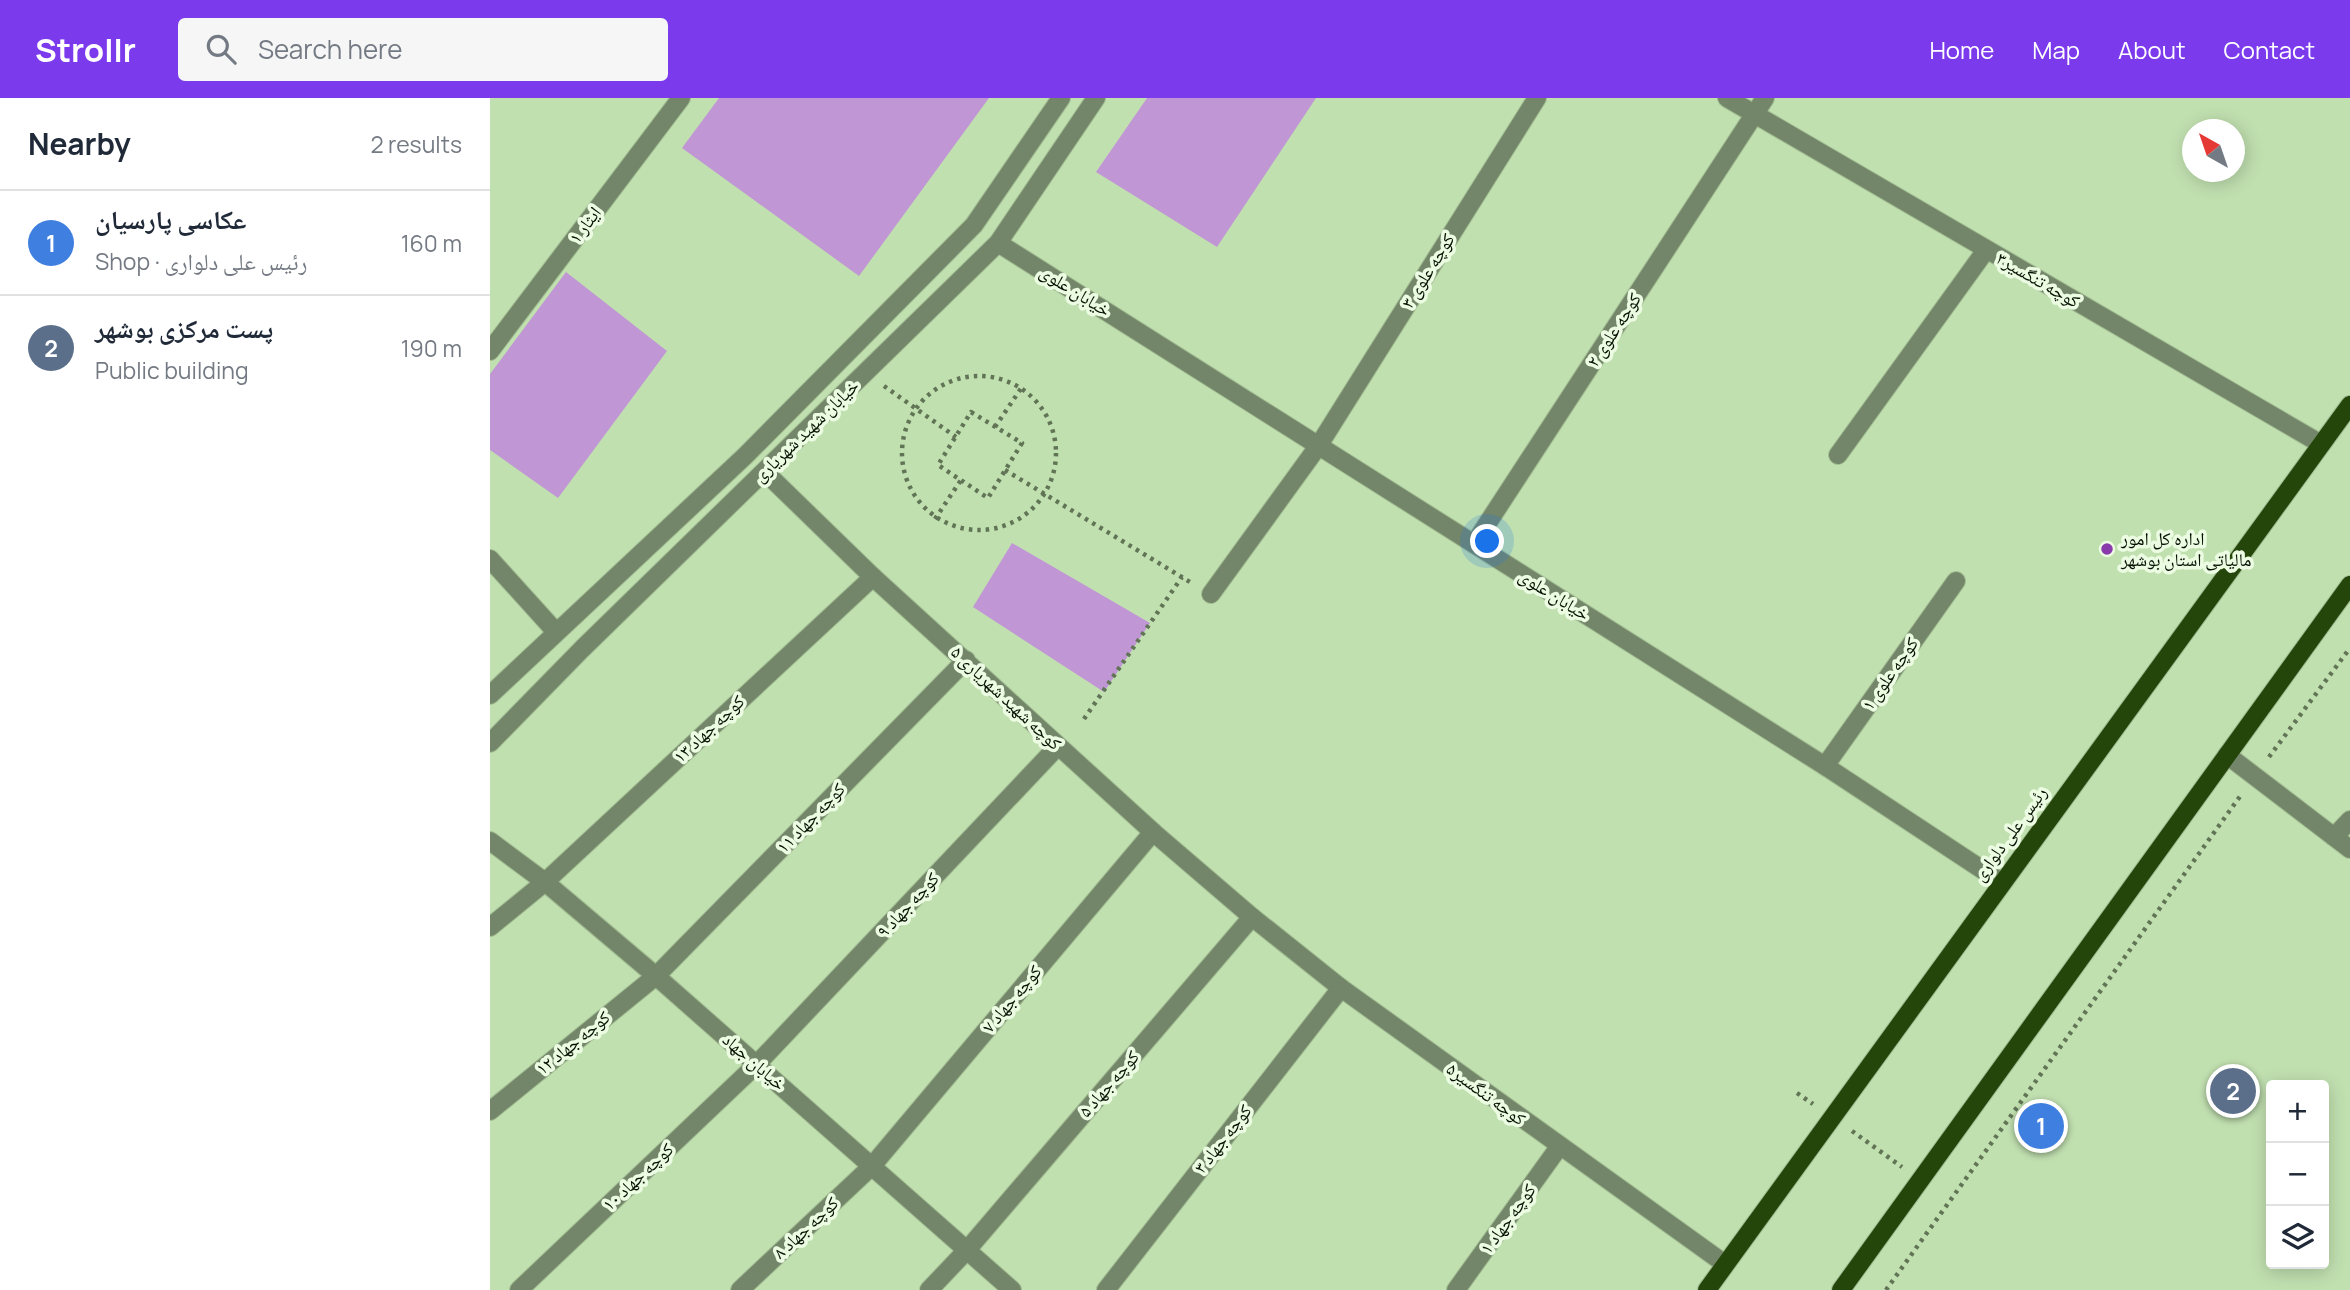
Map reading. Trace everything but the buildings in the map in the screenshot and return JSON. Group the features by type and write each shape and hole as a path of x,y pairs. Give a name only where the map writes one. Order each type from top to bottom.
{"main road":[{"name":"رئیس علی دلواری","path":"1707,1290 2350,405"},
{"path":"1841,1290 2350,585"}],"street":[{"name":"ایثار ۱","path":"490,351 681,98"},
{"name":"خیابان شهید شهریاری","path":"490,695 745,456 974,225 1060,98"},
{"name":"خیابان شهید شهریاری","path":"490,743 582,649 998,243 1096,98"},
{"name":"کوچه علوی ۳","path":"1210,594 1319,445 1537,98"},
{"name":"کوچه تنگسیر۳","path":"1727,98 2322,444"},
{"name":"کوچه علوی ۲","path":"1474,544 1765,98"},
{"name":"خیابان علوی","path":"998,243 1825,766 2001,882"},
{"path":"1838,455 1986,250"},
{"name":"کوچه شهید شهریاری ۵","path":"765,472 873,577 1153,832 1252,917"},
{"path":"490,559 556,632"},
{"name":"کوچه جهاد ۱۳","path":"490,927 545,882 873,577"},
{"name":"کوچه علوی ۱","path":"1825,766 1956,581"},
{"name":"کوچه جهاد ۱۱","path":"656,976 966,660"},
{"name":"کوچه جهاد ۹","path":"757,1064 1058,746"},
{"path":"2227,755 2350,849"},
{"path":"2334,836 2350,820"},
{"name":"کوچه جهاد ۷","path":"872,1166 1153,832"},
{"name":"خیابان جهاد","path":"490,841 545,882 656,976 1012,1290"},
{"name":"کوچه تنگسیر۵","path":"1252,917 1341,988 1725,1264"},
{"name":"کوچه جهاد ۵","path":"929,1290 967,1250 1252,917"},
{"name":"کوچه جهاد ۱۲","path":"490,1111 656,976"},
{"name":"کوچه جهاد ۳","path":"1106,1290 1341,988"},
{"name":"کوچه جهاد ۱۰","path":"519,1290 757,1064"},
{"name":"کوچه جهاد ۱","path":"1456,1290 1559,1147"},
{"name":"کوچه جهاد ۸","path":"740,1290 872,1166"}],"path":[{"path":"985,375 1022,387 1049,417 1057,456 1046,495 1015,523 974,532 935,519 908,488 900,446 915,408 946,382 985,375"},
{"path":"874,379 956,437"},
{"path":"995,427 1022,387"},
{"path":"971,412 1022,443 988,498 939,465 956,437 971,412"},
{"path":"1005,470 1210,594"},
{"path":"935,519 961,480"},
{"path":"1084,719 1182,577"},
{"path":"1886,1290 2254,776 2350,648"},
{"path":"1797,1093 1949,1202"}],"shaded area":[{"path":"719,98 989,98 859,276 682,148"},
{"path":"1147,98 1316,98 1217,247 1096,172"},
{"path":"566,272 667,351 558,498 490,450 490,374"},
{"path":"1012,543 1150,623 1104,692 973,607"}],"place":[{"name":"اداره کل امور مالیاتی استان بوشهر","path":"2107,549"},
{"name":"پست مرکزی بوشهر","path":"2233,1091"},
{"name":"عکاسی پارسیان","path":"2041,1126"}]}
